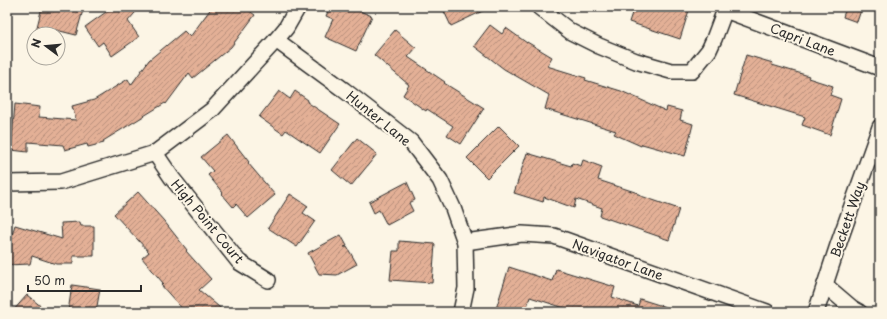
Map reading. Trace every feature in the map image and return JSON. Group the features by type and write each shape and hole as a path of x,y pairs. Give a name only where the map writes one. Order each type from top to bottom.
{"street":[{"path":"7,183 61,182 155,153 212,110 276,40 286,28 298,7"},
{"path":"539,7 571,32 599,46 636,61 671,71 692,71 709,50 726,9"},
{"name":"Capri Lane","path":"726,9 880,68"},
{"name":"Hunter Lane","path":"276,40 411,142 440,180 453,208 465,242 466,288 461,312"},
{"name":"Beckett Way","path":"816,312 880,127"},
{"name":"High Point Court","path":"155,153 172,178 239,262 268,280"},
{"name":"Navigator Lane","path":"465,242 522,234 554,236 767,312"},
{"path":"825,285 852,308 859,312"}],"building":[{"path":"42,7 72,7 83,10 76,35 66,32 66,26 37,26"},
{"path":"113,7 140,7 128,21 139,37 112,56 103,42 98,46 85,27"},
{"path":"212,7 244,7 255,15 231,47 193,78 189,73 166,104 165,103 103,141 104,143 88,147 87,144 65,150 63,145 28,142 28,152 11,150 15,104 40,107 39,117 76,120 72,106 94,100 128,79 131,85 149,60 184,31 190,37"},
{"path":"330,7 350,7 372,16 356,51 325,37 333,19 326,16"},
{"path":"442,7 491,7 451,26"},
{"path":"634,7 690,7 680,39 629,22"},
{"path":"846,7 862,7 857,22 843,17"},
{"path":"490,25 502,34 506,28 527,43 552,57 547,66 621,91 666,111 667,107 682,111 680,120 693,124 685,156 642,144 641,146 614,134 616,131 545,109 549,95 504,69 474,46"},
{"path":"395,30 416,48 408,57 445,82 444,83 484,108 461,144 447,135 453,126 427,109 426,111 403,95 409,85 374,55"},
{"path":"746,55 773,63 772,65 809,76 808,78 833,86 830,95 841,99 830,135 802,125 805,117 734,95"},
{"path":"279,91 290,99 295,91 308,100 307,102 340,124 320,153 286,130 283,134 259,117"},
{"path":"499,126 519,146 487,178 467,158"},
{"path":"228,135 249,162 248,163 275,195 248,218 236,204 233,207 222,194 223,193 208,175 213,171 201,157"},
{"path":"357,138 377,154 351,186 332,170"},
{"path":"527,153 571,166 572,163 581,166 583,160 602,167 598,180 638,193 638,195 679,209 669,240 600,216 602,208 576,199 574,208 544,197 543,202 514,193"},
{"path":"407,182 415,200 409,203 413,211 387,225 379,210 374,213 369,202"},
{"path":"138,192 164,221 187,250 186,251 211,279 199,290 225,312 185,312 161,285 163,283 142,258 149,252 114,214"},
{"path":"290,194 308,206 303,213 315,221 297,247 268,228"},
{"path":"80,222 81,226 94,226 94,256 73,256 73,264 56,264 32,256 30,264 7,265 7,251 15,225 62,239 61,223"},
{"path":"341,235 347,246 344,247 347,247 357,264 337,275 319,274 308,253"},
{"path":"399,241 435,244 432,283 390,280 393,251 399,251"},
{"path":"509,267 552,281 556,269 615,287 612,297 638,306 640,299 672,309 672,312 577,312 530,297 526,310 516,307 515,312 495,312"},
{"path":"72,285 100,289 96,312 68,312"},
{"path":"27,295 48,312 12,312"}]}
